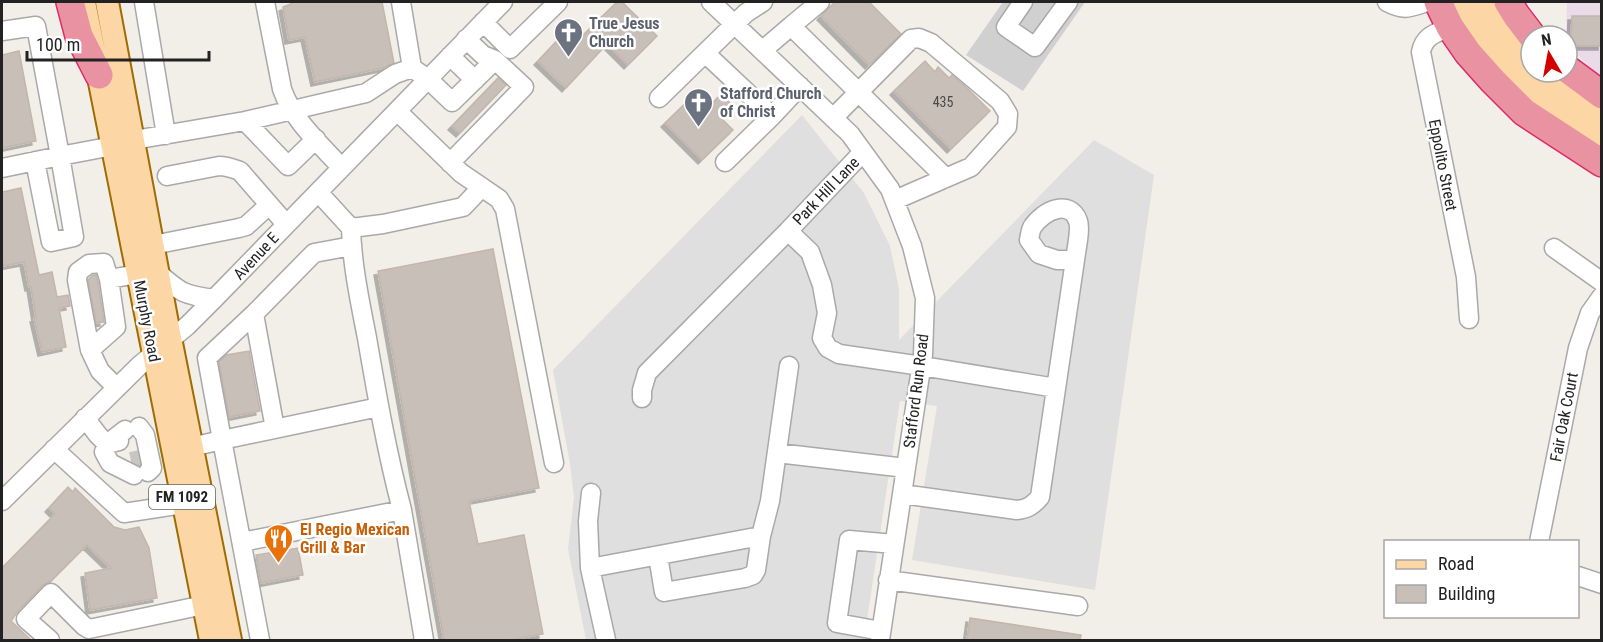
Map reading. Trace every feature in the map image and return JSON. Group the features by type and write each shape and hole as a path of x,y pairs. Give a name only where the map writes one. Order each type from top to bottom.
{"highway":[{"path":"70,2 79,36 99,75"},
{"path":"1438,2 1450,27 1468,53 1524,112 1602,164"},
{"path":"1508,2 1523,24"},
{"path":"1579,78 1602,95"}],"main road":[{"name":"Murphy Road","path":"84,2 99,75 124,143 153,245 148,274 171,339 230,640"},
{"name":"Murphy Road","path":"112,2 124,143 148,274 153,354 210,640"},
{"path":"1463,2 1493,51 1517,79 1602,146"},
{"path":"1484,2 1507,41 1519,54"},
{"path":"89,31 104,52 124,143"},
{"path":"1553,84 1602,122"},
{"path":"189,534 201,549 216,631 223,640"}],"street":[{"path":"144,2 166,135"},
{"path":"265,2 286,101 316,140 341,167"},
{"path":"401,2 412,68 428,79 452,102 495,60"},
{"path":"483,22 510,49 558,2"},
{"name":"Stafford Run Road","path":"711,2 850,134 891,189 912,246 925,298 924,355 880,636"},
{"path":"659,98 746,13 763,2"},
{"path":"763,50 820,2"},
{"path":"1023,2 1006,27 1035,47 1068,2"},
{"path":"1387,2 1399,8 1411,8 1427,2"},
{"name":"Avenue E","path":"2,501 85,418 214,299 483,22 498,3"},
{"path":"2,31 36,26 74,237 51,242 35,161"},
{"path":"790,26 946,178"},
{"name":"Eppolito Street","path":"1450,27 1430,36 1423,43 1421,52 1466,277 1469,319"},
{"path":"833,118 911,39 919,38 931,43 1000,100 1008,114 1007,127 971,167 895,200"},
{"path":"450,164 525,87 495,60 483,55 466,39"},
{"path":"705,54 772,116"},
{"path":"450,56 475,80"},
{"path":"2,168 245,121 366,93 395,74 412,68"},
{"path":"725,162 800,86"},
{"path":"397,111 450,164 500,200 505,209 554,462"},
{"path":"245,121 288,166 316,140"},
{"name":"Park Hill Lane","path":"642,398 647,373 863,152"},
{"path":"167,176 227,166 240,171 286,224"},
{"path":"256,640 242,542 207,358 314,254 383,224 463,207 482,187"},
{"path":"318,192 351,237 379,407 402,510 423,640"},
{"path":"153,245 246,226 269,205"},
{"path":"788,231 810,252 822,285 827,313 822,338 828,348 839,354 1056,388"},
{"path":"1554,249 1602,282"},
{"path":"902,494 1017,510 1026,509 1040,497 1075,260"},
{"path":"90,350 116,327 109,279 104,263 89,264 78,272 77,280 90,350 100,371 117,388"},
{"path":"109,279 148,274 179,291 214,299"},
{"name":"Fair Oak Court","path":"1539,540 1578,348 1590,313 1602,296"},
{"path":"254,314 276,429"},
{"path":"658,556 664,592 753,575 756,570 761,536 770,501 789,366"},
{"path":"191,447 379,407"},
{"path":"85,418 107,444"},
{"path":"107,444 167,424"},
{"path":"135,433 143,465"},
{"path":"107,444 105,452 110,463 175,465"},
{"path":"54,449 124,513 183,504"},
{"path":"777,453 906,468"},
{"path":"591,494 588,521 590,568 606,640"},
{"path":"242,542 402,510"},
{"path":"590,568 761,536"},
{"path":"880,636 837,623 849,540 894,544"},
{"path":"1579,576 1602,585"},
{"path":"888,579 1078,606"},
{"path":"50,640 26,619 51,594 89,629 204,605"}],"shaded area":[{"path":"1003,2 1085,2 1023,91 966,55"},
{"path":"1567,2 1601,2 1601,77 1579,57 1579,24 1566,24"},
{"path":"802,115 864,193 890,246 899,289 899,340 1094,140 1154,175 1095,590 912,560 937,406 900,401 864,640 586,640 568,549 574,497 553,370"}],"building":[{"path":"290,2 382,2 394,63 383,68 315,82 305,37 289,40 283,7 291,4"},
{"path":"617,2 622,2 657,36 628,65 607,44 566,88 538,61 570,27 581,37"},
{"path":"835,2 869,2 901,34 869,65 821,16"},
{"path":"1572,16 1602,16 1602,46 1579,46 1579,24 1572,24"},
{"path":"19,51 36,141 2,148 2,55"},
{"path":"925,61 935,72 938,67 949,78 952,75 990,111 951,149 894,91"},
{"path":"498,78 506,85 460,133 452,126"},
{"name":"Stafford Church of Christ","path":"696,93 710,106 721,94 731,104 718,115 733,130 702,160 665,123"},
{"path":"21,188 39,275 52,272 57,297 68,295 70,306 59,308 66,347 42,352 34,318 36,318 31,287 29,287 24,262 3,266 2,192"},
{"path":"493,249 539,488 469,501 478,544 524,535 543,634 510,640 444,640 378,271"},
{"path":"96,275 98,282 104,322 96,323 88,280"},
{"path":"249,351 260,411 229,417 219,362 226,355"},
{"path":"68,487 73,492 75,488 114,527 125,530 139,527 149,548 157,598 90,610 85,573 111,568 87,545 50,582 43,585 11,621 31,640 2,640 2,568 55,514 49,508"},
{"path":"298,548 303,575 261,583 256,555"},
{"path":"970,618 1081,635 1080,640 967,640"}],"tunnel":[{"path":"131,461 145,458"}],"place":[{"name":"True Jesus Church","path":"568,58"},
{"name":"Stafford Church of Christ","path":"699,128"},
{"name":"El Regio Mexican Grill & Bar","path":"279,564"}]}
